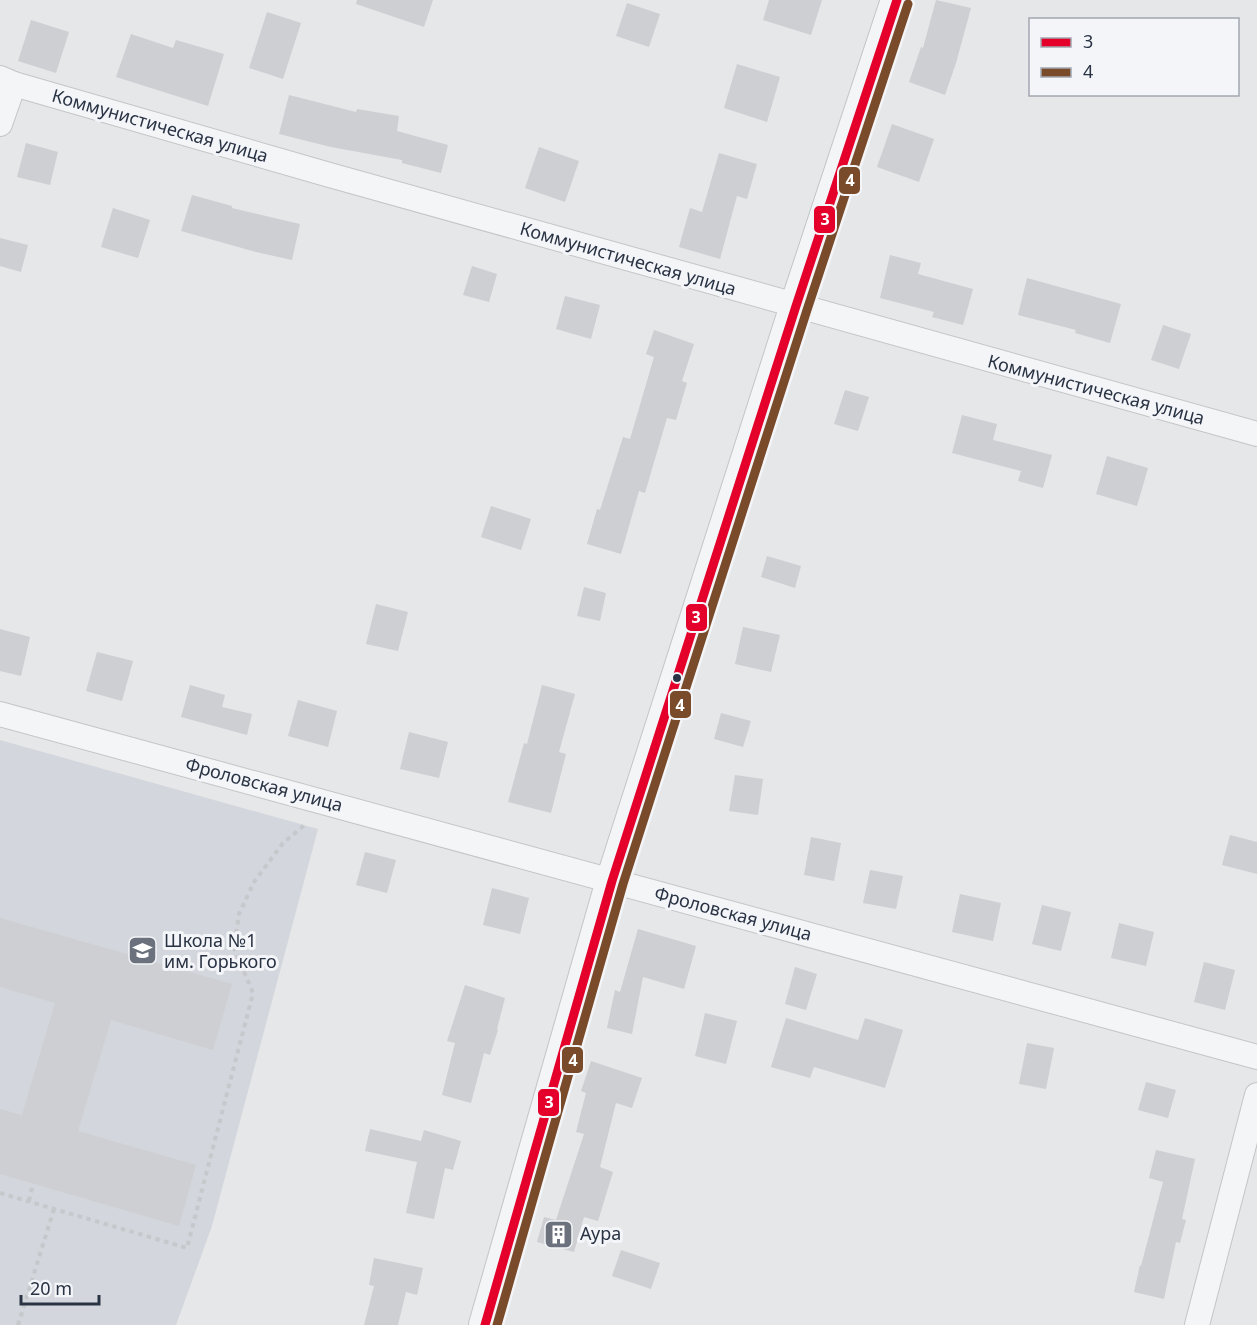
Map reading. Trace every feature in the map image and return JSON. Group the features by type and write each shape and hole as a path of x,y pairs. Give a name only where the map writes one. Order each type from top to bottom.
{"street":[{"path":"485,1325 612,881 796,306 897,0"},
{"path":"0,124 7,81"},
{"name":"Коммунистическая улица","path":"7,81 326,174 1257,434"},
{"name":"Фроловская улица","path":"0,714 1257,1057"},
{"path":"1197,1325 1257,1095"}],"path":[{"path":"0,1193 187,1248 252,993 234,948 239,914 254,882 283,843 330,804"},
{"path":"29,1201 33,1184"},
{"path":"18,1325 54,1209"}],"shaded area":[{"name":"Школа №1 им. Горького","path":"0,740 318,829 212,1226 176,1325 0,1325"}],"building":[{"path":"357,0 433,0 424,27 356,4"},
{"path":"769,0 822,0 811,35 763,20"},
{"path":"936,0 971,8 945,95 909,82 921,47 923,48"},
{"path":"627,3 660,14 649,47 616,36"},
{"path":"267,12 301,23 283,79 249,68"},
{"path":"31,20 69,32 56,73 18,61"},
{"path":"131,34 173,48 176,40 224,54 208,106 116,77"},
{"path":"737,64 780,77 767,122 724,108"},
{"path":"289,95 356,112 357,109 399,116 397,131 448,145 441,173 402,163 402,160 331,147 279,134"},
{"path":"892,124 934,139 919,182 877,167"},
{"path":"26,143 58,152 50,185 17,177"},
{"path":"539,147 579,161 565,202 525,188"},
{"path":"719,153 757,164 747,199 737,196 720,259 679,247 690,208 702,212"},
{"path":"192,195 232,206 232,208 300,224 292,260 181,231"},
{"path":"113,208 150,220 138,258 101,247"},
{"path":"0,238 28,245 21,272 0,266"},
{"path":"890,255 921,263 918,274 973,289 963,325 932,317 934,312 880,298"},
{"path":"472,266 497,274 489,302 463,295"},
{"path":"1027,278 1121,304 1110,343 1075,333 1076,330 1018,315"},
{"path":"565,296 600,305 591,339 556,329"},
{"path":"1163,325 1191,334 1179,369 1151,360"},
{"path":"654,330 694,344 682,381 687,383 676,420 667,418 645,493 639,491 621,554 587,544 623,437 630,439 654,357 646,354"},
{"path":"845,390 869,397 858,431 834,424"},
{"path":"962,415 997,424 993,440 1052,455 1043,488 1018,481 1021,471 952,453"},
{"path":"1107,456 1148,468 1137,506 1096,494"},
{"path":"491,506 531,519 521,550 481,537"},
{"path":"767,556 801,566 795,588 761,577"},
{"path":"584,587 606,593 600,621 577,616"},
{"path":"376,604 408,612 398,651 366,644"},
{"path":"743,627 780,635 771,672 735,664"},
{"path":"0,629 30,637 21,676 0,671"},
{"path":"97,652 133,661 122,701 86,691"},
{"path":"190,685 225,695 222,707 252,714 247,735 181,717"},
{"path":"542,685 575,694 559,752 566,754 551,813 508,802 524,743 527,744"},
{"path":"298,700 337,711 328,747 288,736"},
{"path":"721,713 751,721 743,747 714,739"},
{"path":"409,732 448,742 439,778 400,769"},
{"path":"735,775 763,779 758,815 729,811"},
{"path":"1230,835 1257,842 1257,874 1222,865"},
{"path":"811,837 841,843 834,881 804,875"},
{"path":"365,852 396,860 387,893 356,885"},
{"path":"870,870 903,876 896,909 863,903"},
{"path":"492,888 529,898 520,934 483,925"},
{"path":"960,894 1001,903 993,941 952,932"},
{"path":"1042,905 1071,912 1061,951 1032,944"},
{"path":"0,918 232,984 213,1050 111,1020 78,1131 196,1165 179,1226 0,1174 0,1109 22,1115 55,1003 0,987"},
{"path":"1119,923 1154,932 1146,966 1111,958"},
{"path":"638,929 696,946 684,989 643,977 632,1034 607,1028 615,990 620,992"},
{"path":"1204,962 1235,970 1225,1010 1194,1002"},
{"path":"795,967 817,974 806,1010 785,1004"},
{"path":"465,985 505,998 490,1055 484,1053 471,1103 442,1095 455,1043 447,1041"},
{"path":"705,1013 737,1021 726,1064 695,1056"},
{"path":"786,1018 858,1040 865,1018 903,1030 885,1088 814,1067 810,1078 771,1067"},
{"path":"1027,1043 1054,1048 1046,1089 1019,1084"},
{"path":"591,1061 642,1078 632,1108 616,1103 600,1167 613,1172 598,1221 584,1217 574,1252 537,1242 544,1217 556,1220 584,1134 576,1132 586,1093 581,1091"},
{"path":"1146,1082 1176,1090 1168,1118 1138,1110"},
{"path":"370,1129 421,1141 424,1130 461,1141 453,1170 445,1168 434,1219 406,1213 417,1162 365,1151"},
{"path":"1156,1150 1195,1159 1182,1219 1186,1220 1180,1243 1176,1242 1164,1299 1134,1292 1163,1182 1149,1178"},
{"path":"621,1250 660,1263 651,1289 612,1276"},
{"path":"374,1258 423,1268 417,1295 406,1292 398,1325 364,1325 374,1286 369,1285"}],"transit line":[{"name":"3","path":"485,1325 612,881 796,306 897,0"},
{"name":"4","path":"497,1325 623,884 807,310 908,4"}],"place":[{"name":"Школа №1 им. Горького","path":"143,951"},
{"name":"Аура","path":"559,1234"}]}
